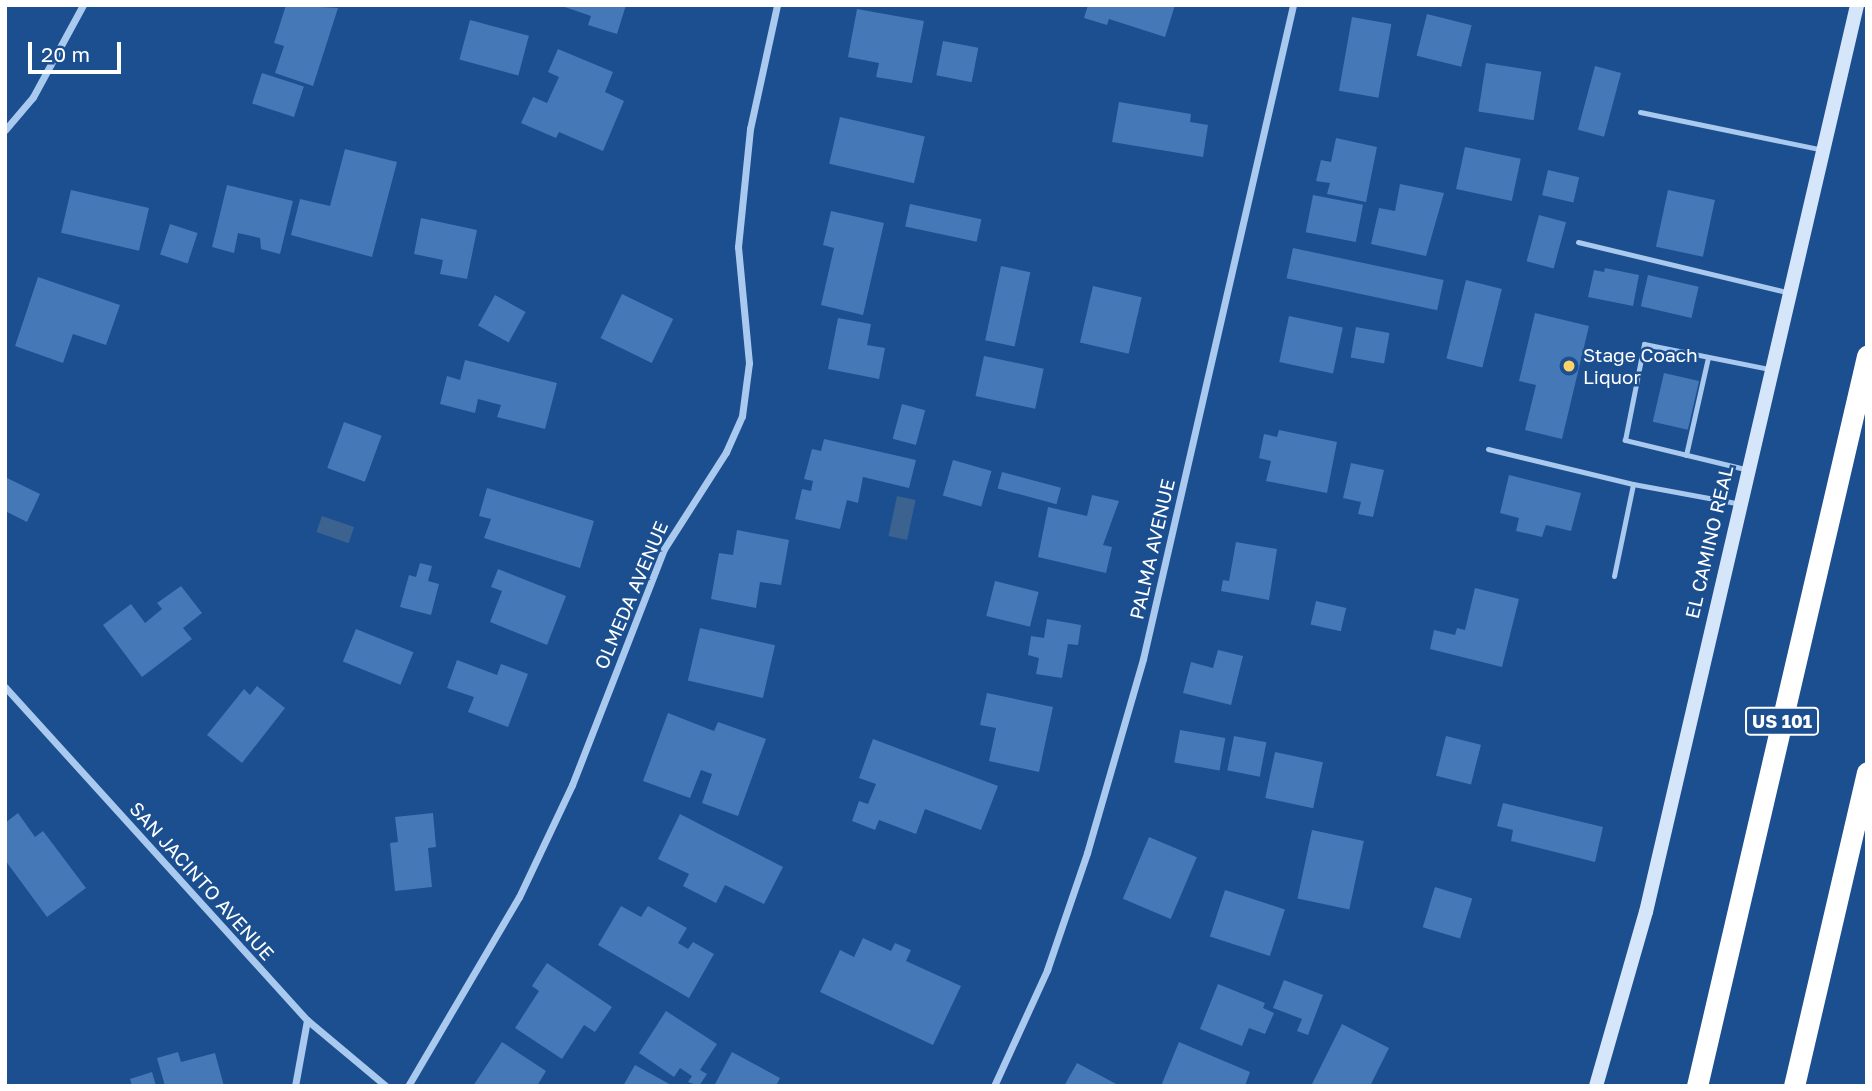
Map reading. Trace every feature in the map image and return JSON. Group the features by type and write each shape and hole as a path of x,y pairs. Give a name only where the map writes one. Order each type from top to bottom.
{"highway":[{"name":"US 101","path":"1697,1086 1867,356"},
{"path":"1794,1086 1867,772"}],"main road":[{"name":"EL CAMINO REAL","path":"1596,1086 1646,912 1857,5"}],"street":[{"path":"5,130 33,97 83,5"},
{"name":"OLMEDA AVENUE","path":"408,1086 519,897 572,785 664,549 726,452 742,416 749,363 738,247 750,129 777,5"},
{"name":"PALMA AVENUE","path":"994,1086 1047,970 1143,659 1293,5"},
{"name":"SAN JACINTO AVENUE","path":"5,687 307,1020 386,1086"},
{"path":"295,1086 307,1020"}],"lane":[{"path":"1640,112 1823,150"},
{"path":"1578,242 1790,292"},
{"path":"1749,470 1625,440 1644,344 1772,370"},
{"path":"1686,454 1708,356"},
{"path":"1488,449 1633,484 1741,504"},
{"path":"1614,576 1633,484"}],"water":[{"path":"897,496 916,500 907,540 888,536"},
{"path":"322,516 354,527 349,543 316,532"}],"building":[{"path":"286,5 338,8 313,86 275,73 284,46 274,43"},
{"path":"559,5 626,5 617,34 588,25 591,16"},
{"path":"1088,5 1175,5 1165,37 1109,19 1107,25 1084,18"},
{"path":"857,9 924,21 912,83 876,77 879,63 848,57"},
{"path":"1427,14 1472,25 1461,67 1417,56"},
{"path":"1352,17 1391,24 1378,98 1339,91"},
{"path":"470,20 529,36 518,75 459,60"},
{"path":"943,41 978,48 972,82 936,75"},
{"path":"558,49 613,72 605,92 624,101 603,151 559,132 556,138 521,123 533,97 547,103 559,77 548,72"},
{"path":"1486,63 1541,72 1534,120 1478,111"},
{"path":"1595,66 1621,73 1604,137 1578,130"},
{"path":"262,73 304,87 294,117 252,103"},
{"path":"1119,102 1191,114 1190,122 1208,125 1203,157 1112,142"},
{"path":"840,117 925,137 914,183 829,164"},
{"path":"1336,138 1377,147 1366,202 1327,194 1330,183 1316,181 1321,160 1331,162"},
{"path":"1465,147 1521,159 1512,201 1456,189"},
{"path":"345,149 397,162 372,257 291,235 300,199 330,206"},
{"path":"1548,170 1579,177 1573,203 1542,195"},
{"path":"1400,184 1444,193 1426,256 1371,244 1379,208 1395,211"},
{"path":"227,185 293,201 280,254 261,249 260,238 238,233 234,253 212,247"},
{"path":"71,190 149,208 139,251 61,233"},
{"path":"1668,190 1715,200 1703,257 1656,247"},
{"path":"1313,195 1363,205 1356,242 1306,232"},
{"path":"910,204 981,219 977,242 905,226"},
{"path":"831,211 884,223 863,315 821,305 834,248 823,245"},
{"path":"1539,215 1566,222 1554,269 1527,261"},
{"path":"421,218 477,230 467,279 440,274 443,260 414,254"},
{"path":"170,224 198,233 188,263 160,254"},
{"path":"1293,248 1444,280 1437,310 1287,278"},
{"path":"1001,266 1030,272 1015,347 985,340"},
{"path":"1605,268 1639,275 1633,306 1588,297 1594,270 1604,272"},
{"path":"1648,275 1699,287 1691,318 1641,306"},
{"path":"38,277 120,305 106,345 73,334 63,363 15,346"},
{"path":"1466,280 1502,289 1482,368 1446,359"},
{"path":"1093,286 1142,297 1129,354 1080,343"},
{"path":"622,294 673,319 652,363 601,338"},
{"path":"495,295 526,312 509,343 478,326"},
{"path":"1535,313 1589,326 1562,439 1525,430 1536,385 1519,381"},
{"path":"1289,316 1343,327 1333,373 1279,362"},
{"path":"838,318 871,324 867,345 885,348 879,379 828,369"},
{"path":"1356,327 1389,333 1384,363 1351,358"},
{"path":"984,356 1044,369 1035,409 975,396"},
{"path":"465,360 557,383 545,429 497,417 501,405 478,399 475,413 440,404 447,376 460,380"},
{"path":"1664,373 1699,381 1688,430 1653,422"},
{"path":"902,404 925,410 916,445 893,439"},
{"path":"344,422 382,436 365,482 327,468"},
{"path":"1279,430 1337,442 1327,493 1266,481 1271,461 1259,458 1264,434 1277,437"},
{"path":"824,439 916,460 909,488 863,477 858,503 847,500 840,529 795,519 802,489 811,491 813,481 804,479 812,449 821,451"},
{"path":"953,460 991,471 981,507 943,496"},
{"path":"1351,463 1384,470 1373,517 1358,514 1361,502 1343,498"},
{"path":"1002,472 1061,488 1057,504 998,488"},
{"path":"1509,475 1581,493 1571,531 1546,525 1542,537 1516,531 1519,518 1500,513"},
{"path":"5,477 40,494 27,522 5,511"},
{"path":"487,488 594,521 580,568 484,538 491,519 479,516"},
{"path":"1092,495 1119,501 1103,545 1112,547 1106,573 1038,557 1048,507 1087,516"},
{"path":"737,530 789,540 781,585 760,582 756,608 711,599 719,553 733,555"},
{"path":"1236,542 1277,549 1269,600 1221,591 1223,580 1229,581"},
{"path":"420,563 432,566 428,581 439,584 431,615 400,607 409,575 416,577"},
{"path":"498,569 566,596 547,645 490,622 502,591 491,587"},
{"path":"995,581 1039,592 1030,627 986,616"},
{"path":"181,586 202,613 183,628 192,639 142,677 103,625 131,604 145,623 162,609 157,603"},
{"path":"1475,588 1519,599 1502,667 1430,649 1434,630 1455,635 1457,628 1465,630"},
{"path":"1316,601 1346,608 1341,631 1311,624"},
{"path":"1047,619 1081,625 1078,645 1068,644 1062,678 1036,674 1039,658 1028,655 1031,636 1044,638"},
{"path":"700,628 775,645 763,698 688,681"},
{"path":"356,629 413,652 400,685 343,661"},
{"path":"1218,650 1243,656 1231,705 1183,693 1191,662 1213,668"},
{"path":"457,660 497,675 501,664 528,674 508,727 468,712 474,697 447,688"},
{"path":"257,686 285,708 242,763 207,735 244,689 250,695"},
{"path":"987,693 1053,707 1039,772 989,761 996,728 980,725"},
{"path":"668,713 714,731 718,722 766,739 738,816 702,803 712,774 701,770 690,798 643,781"},
{"path":"1180,730 1225,738 1220,770 1174,762"},
{"path":"1234,736 1266,742 1260,777 1227,770"},
{"path":"1446,736 1481,745 1471,784 1436,776"},
{"path":"873,739 998,786 981,830 925,809 916,834 879,820 875,830 852,821 859,801 868,804 876,784 859,778"},
{"path":"1275,752 1323,762 1313,808 1265,798"},
{"path":"1503,803 1603,827 1595,862 1511,841 1513,830 1497,826"},
{"path":"18,813 35,837 43,831 86,888 47,917 5,860 5,823"},
{"path":"433,813 436,847 428,848 432,887 395,891 390,843 398,842 395,817"},
{"path":"680,814 783,867 764,904 725,885 716,903 683,886 689,874 658,859"},
{"path":"1312,830 1364,841 1349,909 1297,898"},
{"path":"1149,837 1197,857 1171,919 1123,899"},
{"path":"1435,887 1472,898 1460,939 1423,927"},
{"path":"1225,890 1285,909 1270,956 1210,937"},
{"path":"621,906 641,917 648,906 687,928 678,943 688,949 693,942 714,954 689,998 598,945"},
{"path":"863,938 891,951 895,943 911,950 906,961 961,986 933,1045 820,992 840,950 854,957"},
{"path":"547,963 612,1007 595,1032 584,1025 562,1059 515,1028 539,991 532,986"},
{"path":"1284,980 1323,995 1308,1035 1297,1031 1302,1019 1273,1008"},
{"path":"1218,984 1265,1003 1263,1008 1274,1013 1265,1034 1249,1028 1242,1046 1200,1029"},
{"path":"666,1011 717,1044 700,1070 707,1074 699,1086 688,1082 692,1076 680,1068 674,1077 639,1053"},
{"path":"1342,1024 1389,1048 1370,1086 1311,1086"},
{"path":"502,1042 546,1071 537,1086 473,1086"},
{"path":"1179,1042 1250,1072 1245,1086 1161,1086"},
{"path":"178,1052 181,1062 215,1053 224,1086 165,1086 157,1058"},
{"path":"732,1052 780,1078 776,1086 714,1086"},
{"path":"1077,1063 1120,1086 1064,1086"},
{"path":"635,1065 673,1086 623,1086"},
{"path":"152,1072 156,1086 132,1086 130,1079"}],"place":[{"name":"Stage Coach Liquor","path":"1569,366"}]}
